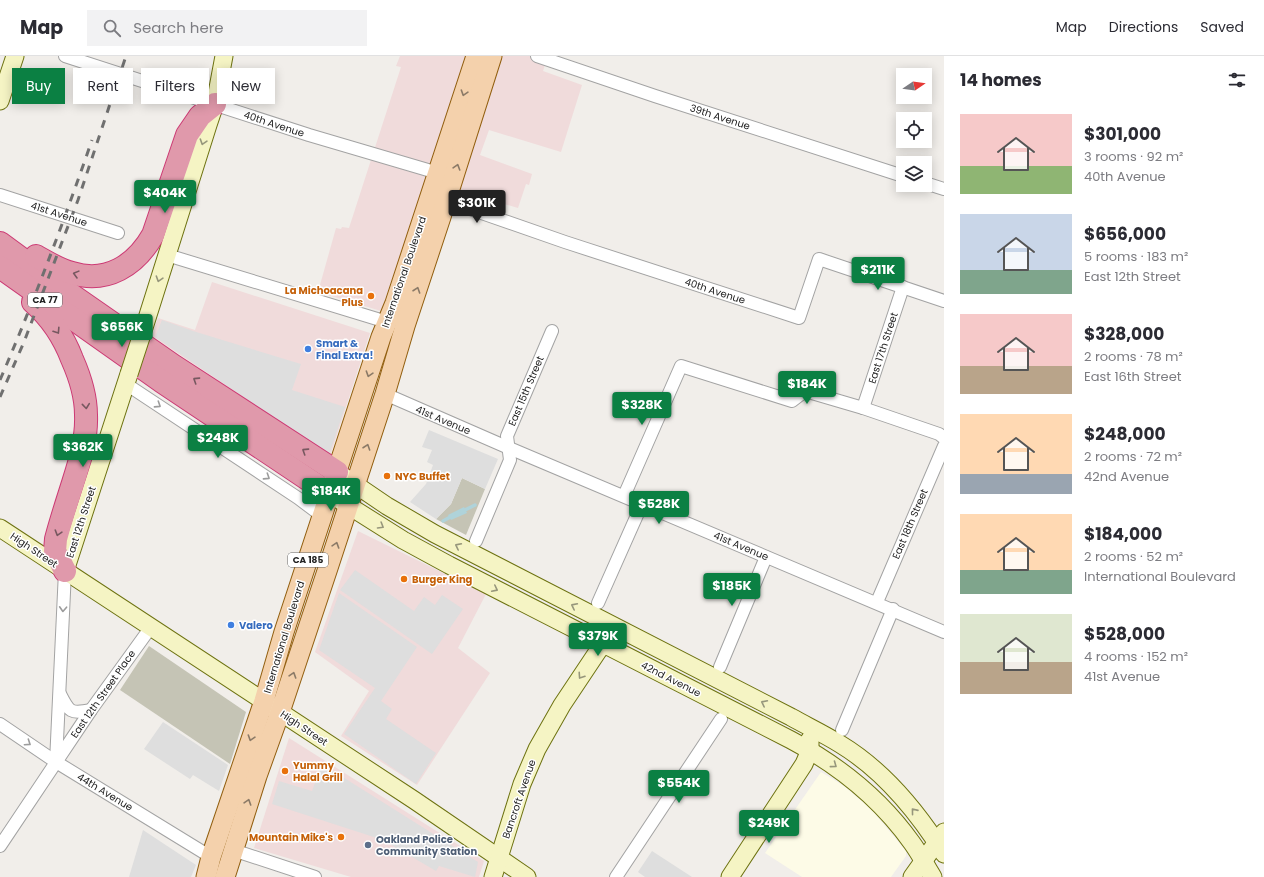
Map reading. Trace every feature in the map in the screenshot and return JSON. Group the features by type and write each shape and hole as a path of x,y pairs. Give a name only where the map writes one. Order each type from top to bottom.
{"highway":[{"path":"0,235 17,246 77,275 94,276 117,271 138,256 146,247 153,235 187,135 200,116 214,104"},
{"name":"CA 77","path":"0,243 174,366 346,478"},
{"name":"CA 77","path":"0,267 161,381 339,500"},
{"path":"0,274 36,304 56,328 64,340 72,358 85,398 86,432 56,539 55,551 65,570"}],"main road":[{"path":"0,102 15,56"},
{"name":"East 12th Street","path":"65,570 143,332 214,104 224,56"},
{"name":"International Boulevard","path":"225,877 257,776 280,712 346,478 387,322 395,303 476,56"},
{"name":"International Boulevard","path":"346,478 385,394 405,326 447,201 492,56"},
{"name":"42nd Avenue","path":"346,478 387,506 435,534 841,744 883,778 942,843"},
{"name":"International Boulevard","path":"206,877 211,857 264,701 284,632 322,516 339,500"},
{"name":"42nd Avenue","path":"339,500 403,540 443,562 810,750 828,761 864,788 885,809 900,827 933,877"},
{"name":"High Street","path":"0,528 264,701 527,877"},
{"path":"604,644 617,640 655,658 662,660 679,660"},
{"name":"Bancroft Avenue","path":"493,877 522,784 536,749 559,710 604,644"},
{"path":"730,877 804,764 810,750 809,735 800,723 791,717"},
{"path":"912,877 923,861 942,843"}],"street":[{"name":"40th Avenue","path":"65,56 309,135 438,173"},
{"name":"39th Avenue","path":"537,56 648,94 896,174"},
{"path":"932,185 944,189"},
{"name":"41st Avenue","path":"0,195 118,233"},
{"name":"40th Avenue","path":"447,201 565,242 799,318 819,259 944,301"},
{"path":"167,255 387,322"},
{"name":"East 17th Street","path":"863,408 903,287"},
{"name":"East 15th Street","path":"476,541 510,460 507,436 552,331"},
{"path":"624,496 681,366 792,401 805,391 863,408 939,434 944,438"},
{"path":"127,379 322,516"},
{"name":"41st Avenue","path":"385,394 509,448 877,602 944,632"},
{"name":"East 18th Street","path":"877,602 944,446"},
{"path":"598,603 642,504"},
{"path":"720,667 766,556"},
{"name":"East 12th Street","path":"56,762 65,570"},
{"path":"842,730 893,609"},
{"name":"East 12th Street Place","path":"56,762 91,710 151,627"},
{"path":"59,691 67,708 77,713 91,710"},
{"path":"616,877 721,719"},
{"name":"44th Avenue","path":"0,724 56,762 211,857"},
{"path":"0,846 56,762"},
{"path":"233,850 315,877"}],"shaded area":[{"path":"400,56 548,56 543,71 582,85 561,152 489,130 480,155 532,174 529,185 526,184 518,208 426,183 381,311 318,292 336,228 349,228 401,67 396,66"},
{"path":"212,282 370,333 330,456 152,336 158,318 195,330"},
{"path":"162,320 301,364 292,390 345,407 329,455 155,337"},
{"path":"429,430 498,459 485,489 462,478 451,504 436,519 410,502 426,484 433,465 427,462 432,450 422,447"},
{"path":"462,478 485,489 466,535 436,519 451,504"},
{"path":"358,531 486,594 458,648 490,673 417,785 341,736 369,691 315,652"},
{"path":"355,570 414,611 424,597 435,605 442,595 463,609 432,654 340,590"},
{"path":"339,593 417,647 381,701 392,709 386,719 436,753 416,784 344,734 375,688 319,650"},
{"path":"149,646 246,712 230,764 120,690"},
{"path":"163,722 228,765 219,791 193,775 190,779 144,749"},
{"path":"289,738 484,861 479,877 351,877 254,848"},
{"path":"322,764 478,862 475,877 439,866 436,871 383,840 272,804 279,781 312,791"},
{"path":"821,772 844,786 871,809 906,851 906,856 891,877 802,877 765,853"},
{"path":"143,830 196,865 191,877 129,877"},
{"path":"652,851 692,877 645,877 638,872"}],"water":[{"path":"464,507 467,513 451,520 448,515"}],"waterway":[{"path":"461,512 475,505"},
{"path":"443,521 454,515"}],"railway":[{"path":"0,397 24,342 78,200 126,56"},
{"path":"0,380 25,321 71,201 92,140"}],"place":[{"name":"La Michoacana Plus","path":"371,296"},
{"name":"Smart & Final Extra!","path":"308,349"},
{"name":"NYC Buffet","path":"387,476"},
{"name":"Burger King","path":"404,579"},
{"name":"Valero","path":"231,625"},
{"name":"Yummy Halal Grill","path":"285,771"},
{"name":"Mountain Mike's","path":"341,837"},
{"name":"Oakland Police Community Station","path":"368,845"}]}
